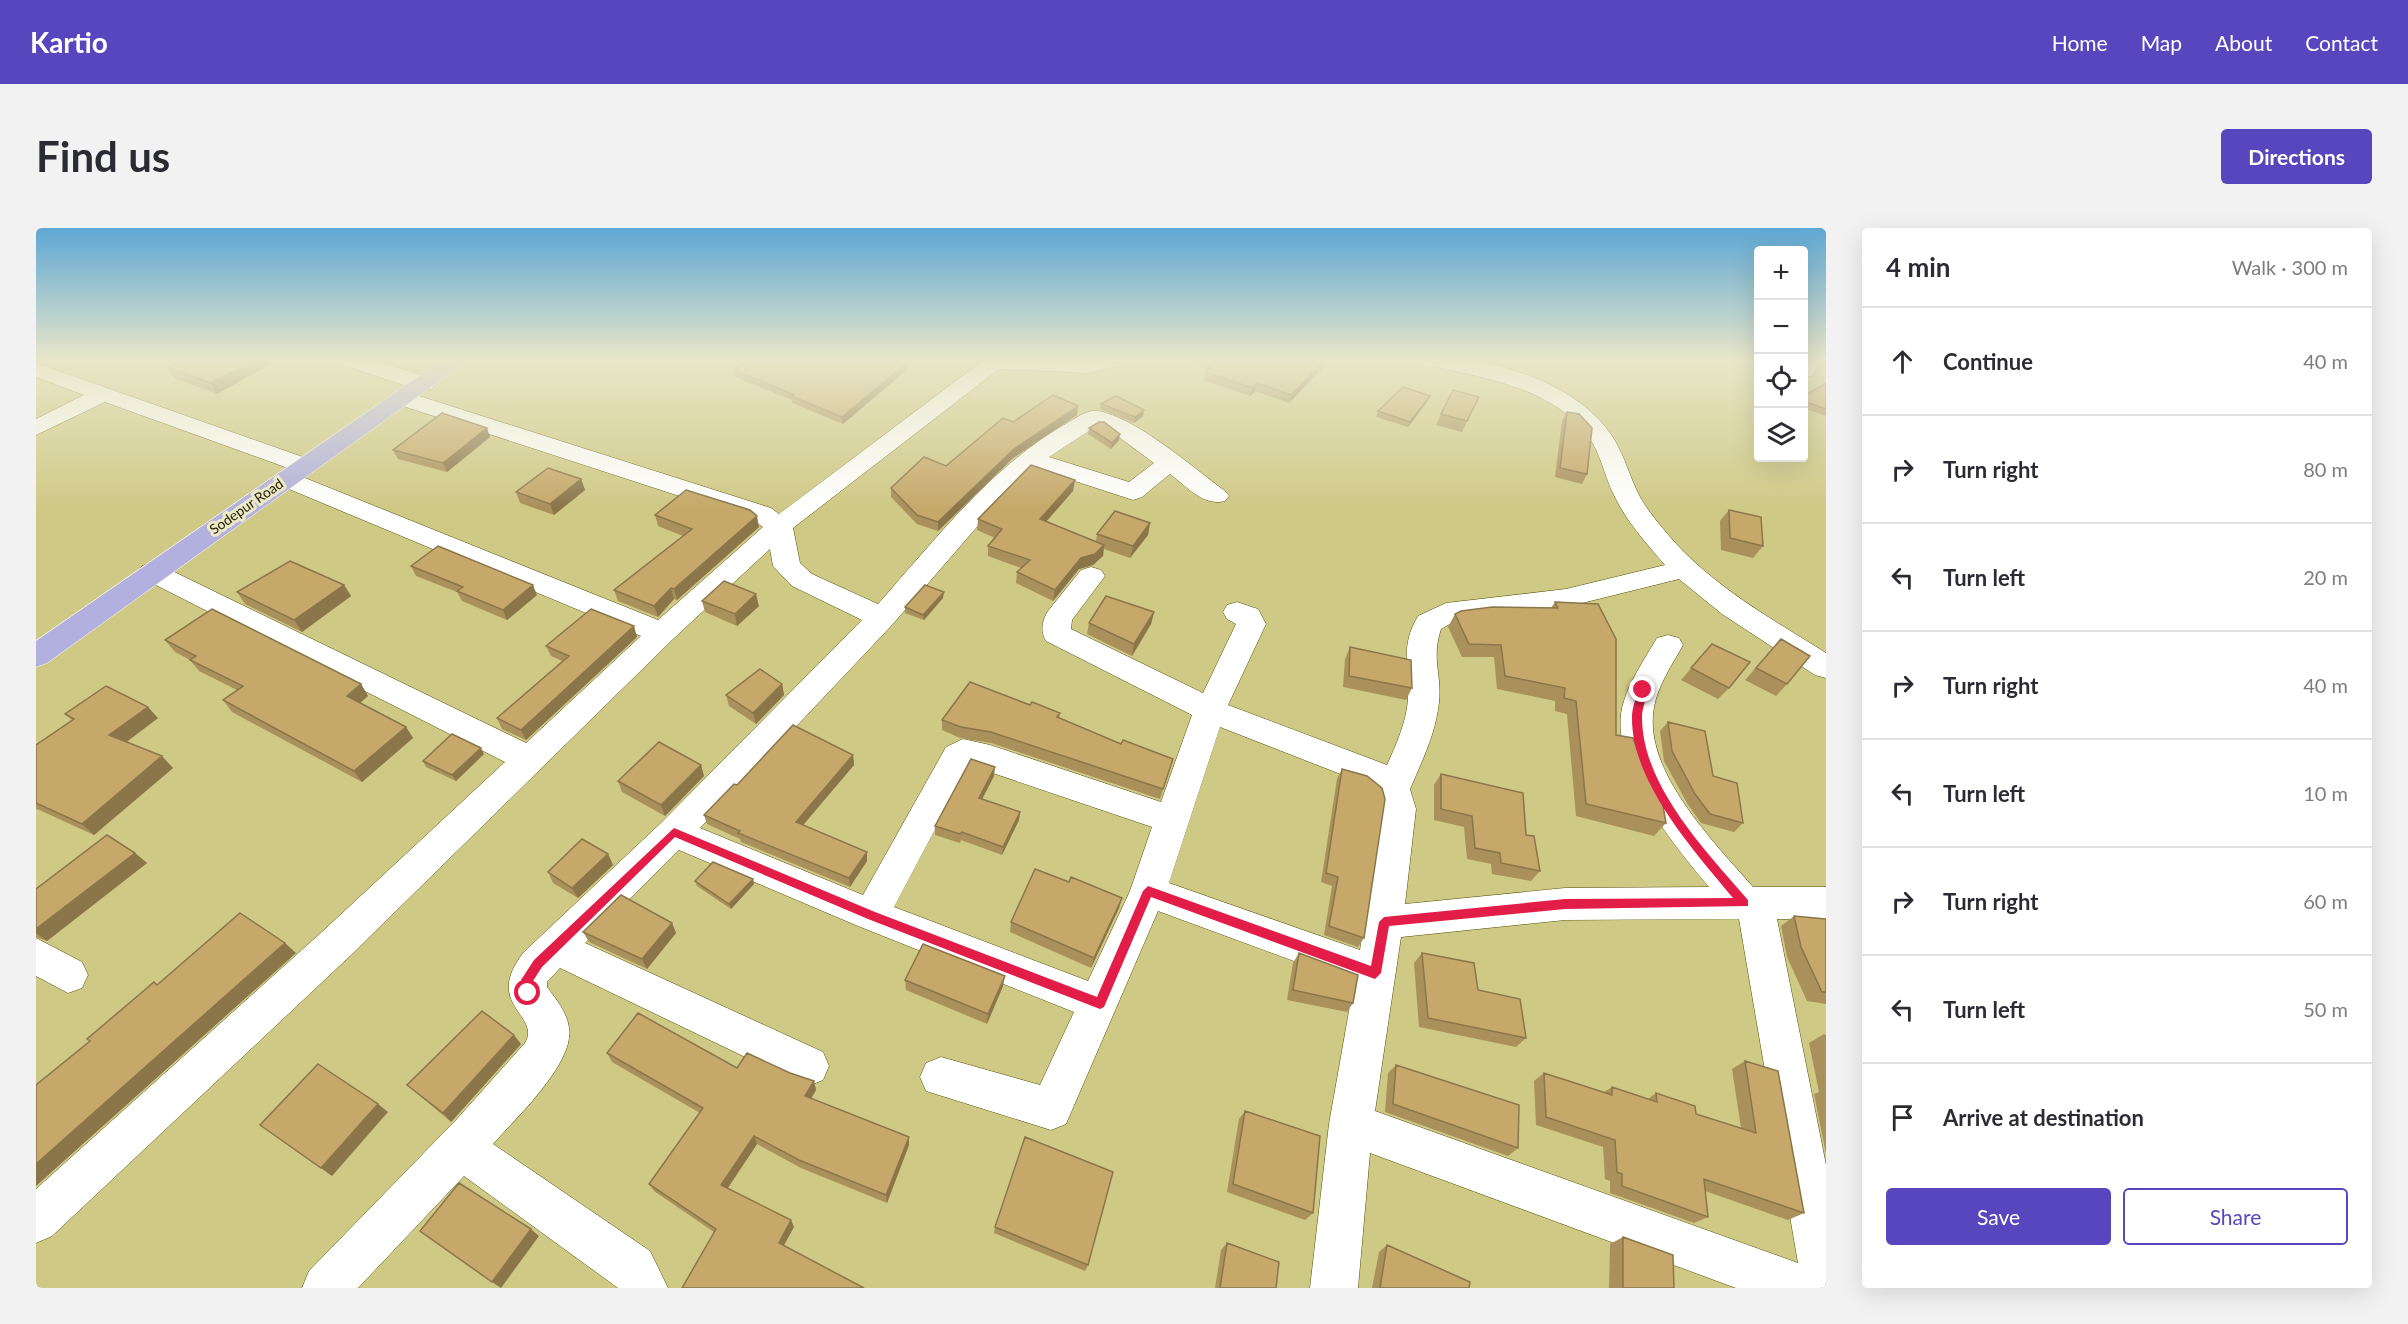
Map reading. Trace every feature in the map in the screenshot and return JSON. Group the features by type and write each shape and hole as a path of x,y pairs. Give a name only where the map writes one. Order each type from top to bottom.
{"main road":[{"name":"Sodepur Road","path":"36,656 152,572 390,408"}],"street":[{"path":"36,428 75,408"},
{"path":"140,408 296,472 662,633"},
{"path":"461,408 762,514 779,526 787,566 802,580 882,618"},
{"path":"36,1220 337,943 662,633 779,526 934,408"},
{"path":"1571,408 1596,429 1628,497 1685,569 1731,605 1826,666"},
{"path":"326,1288 357,1252 461,1148 537,1061 549,1040 549,1019 528,993 527,980 538,964 674,832 882,618 998,490 1031,459 1085,421 1101,416 1112,421 1216,496"},
{"path":"1031,459 1133,492 1170,462"},
{"path":"1393,789 1416,736 1424,700 1420,647 1428,623 1446,613 1566,598 1685,569"},
{"path":"152,572 529,759"},
{"path":"1091,576 1058,618 1056,634 1210,710 1373,773 1393,789 1399,809 1384,922 1351,1124 1334,1288"},
{"path":"941,1077 1052,1109 1071,1060 1100,1004 1148,891 1210,710 1251,624 1248,616 1237,612"},
{"path":"1668,645 1643,690 1637,717 1642,751 1661,796 1689,838 1749,903 1826,1285"},
{"path":"872,915 958,756 963,752 978,754 1172,820"},
{"path":"674,832 872,915 1100,1004"},
{"path":"1148,891 1375,973"},
{"path":"1384,922 1565,904 1826,903"},
{"path":"555,947 808,1066"},
{"path":"36,955 68,975"},
{"path":"1351,1124 1801,1288"},
{"path":"461,1148 633,1268 644,1288"}],"building":[{"path":"821,408 852,408 842,417"},
{"path":"1033,408 1074,408 1014,449 938,522 917,515 891,488 924,457 946,466 1003,418 1013,422"},
{"path":"1113,408 1144,410 1135,417"},
{"path":"1381,408 1420,408 1410,422 1378,411"},
{"path":"1444,408 1473,408 1467,421 1441,414"},
{"path":"1567,412 1579,414 1592,428 1587,474 1560,468"},
{"path":"442,413 487,428 443,463 393,450"},
{"path":"1099,422 1104,422 1120,434 1112,443 1089,428"},
{"path":"1031,465 1075,480 1040,519 1104,545 1095,554 1081,558 1055,590 1017,572 1030,560 988,546 1002,529 978,519"},
{"path":"548,468 581,479 550,504 516,492"},
{"path":"686,490 750,510 757,516 674,589 671,588 654,606 614,590 692,529 655,515"},
{"path":"1729,510 1761,517 1763,546 1730,538"},
{"path":"1115,511 1150,523 1133,546 1097,534"},
{"path":"438,546 533,585 503,610 457,591 463,587 411,566"},
{"path":"290,561 344,585 294,620 237,592"},
{"path":"724,581 756,594 735,614 702,601"},
{"path":"925,585 944,592 923,615 905,607"},
{"path":"1106,596 1154,612 1134,644 1089,623"},
{"path":"1555,602 1598,604 1616,639 1616,735 1633,738 1644,768 1662,800 1666,823 1586,804 1576,701 1564,698 1565,688 1505,676 1501,645 1469,644 1455,614 1461,611 1492,607 1558,608"},
{"path":"212,609 361,684 347,696 406,727 354,771 223,700 243,686 190,660 196,656 165,640"},
{"path":"591,609 634,626 521,730 497,718 569,656 546,646"},
{"path":"1781,639 1810,656 1787,684 1756,668"},
{"path":"1712,644 1750,662 1729,688 1691,668"},
{"path":"1350,647 1411,660 1412,688 1349,676"},
{"path":"760,669 782,684 753,713 726,695"},
{"path":"970,682 1030,705 1032,702 1060,713 1057,717 1121,744 1123,740 1173,759 1163,789 991,732 961,727 942,720"},
{"path":"106,686 148,707 109,735 162,756 82,824 36,803 36,745 74,719 65,714"},
{"path":"1668,722 1705,731 1713,776 1737,783 1743,823 1710,814 1695,794 1672,751"},
{"path":"793,725 853,755 796,822 867,852 849,878 738,833 740,831 704,815 734,784 737,785"},
{"path":"452,734 481,748 452,775 423,761"},
{"path":"659,742 701,765 661,805 618,781"},
{"path":"971,759 995,767 979,798 1020,812 1003,847 962,832 960,834 935,826"},
{"path":"1342,769 1367,776 1382,788 1385,799 1364,938 1329,926 1338,877 1326,873"},
{"path":"1441,774 1523,793 1526,835 1534,836 1540,871 1501,863 1500,853 1475,848 1472,816 1441,809"},
{"path":"107,835 135,853 36,929 36,889"},
{"path":"582,839 608,854 572,888 548,872"},
{"path":"713,862 753,879 729,904 695,881"},
{"path":"1035,869 1069,882 1071,877 1122,898 1094,958 1011,922"},
{"path":"621,895 672,923 642,959 583,932"},
{"path":"240,913 285,943 36,1164 36,1085 90,1041 87,1039 154,982 157,985"},
{"path":"1794,916 1826,919 1826,992 1822,992 1801,947"},
{"path":"923,944 1005,976 988,1014 905,980"},
{"path":"1299,953 1358,975 1353,1003 1293,990"},
{"path":"1422,953 1474,963 1478,990 1520,999 1526,1038 1428,1018"},
{"path":"482,1011 514,1035 443,1113 407,1085"},
{"path":"638,1013 737,1068 747,1053 790,1073 814,1081 805,1096 909,1137 886,1195 799,1160 754,1136 721,1185 791,1220 779,1243 864,1288 682,1288 716,1229 649,1184 703,1108 607,1053"},
{"path":"1745,1061 1778,1071 1804,1213 1704,1179 1708,1217 1622,1186 1622,1174 1617,1172 1615,1140 1546,1117 1544,1073 1612,1095 1612,1087 1657,1102 1656,1093 1695,1106 1696,1114 1756,1133"},
{"path":"318,1064 378,1104 321,1168 260,1125"},
{"path":"1396,1065 1519,1105 1518,1148 1393,1104"},
{"path":"1245,1111 1320,1136 1313,1213 1233,1184"},
{"path":"1025,1137 1113,1172 1088,1265 995,1227"},
{"path":"459,1183 531,1229 492,1282 420,1231"},
{"path":"1623,1237 1673,1255 1674,1288 1623,1288"},
{"path":"1227,1243 1279,1262 1276,1288 1220,1288"},
{"path":"1387,1245 1470,1282 1469,1288 1380,1288"}],"route":[{"path":"528,993 527,980 538,964 674,832 872,915 1100,1004 1148,891 1375,973 1384,922 1565,904 1744,903 1689,838 1661,796 1642,751 1637,717 1643,690"}]}
